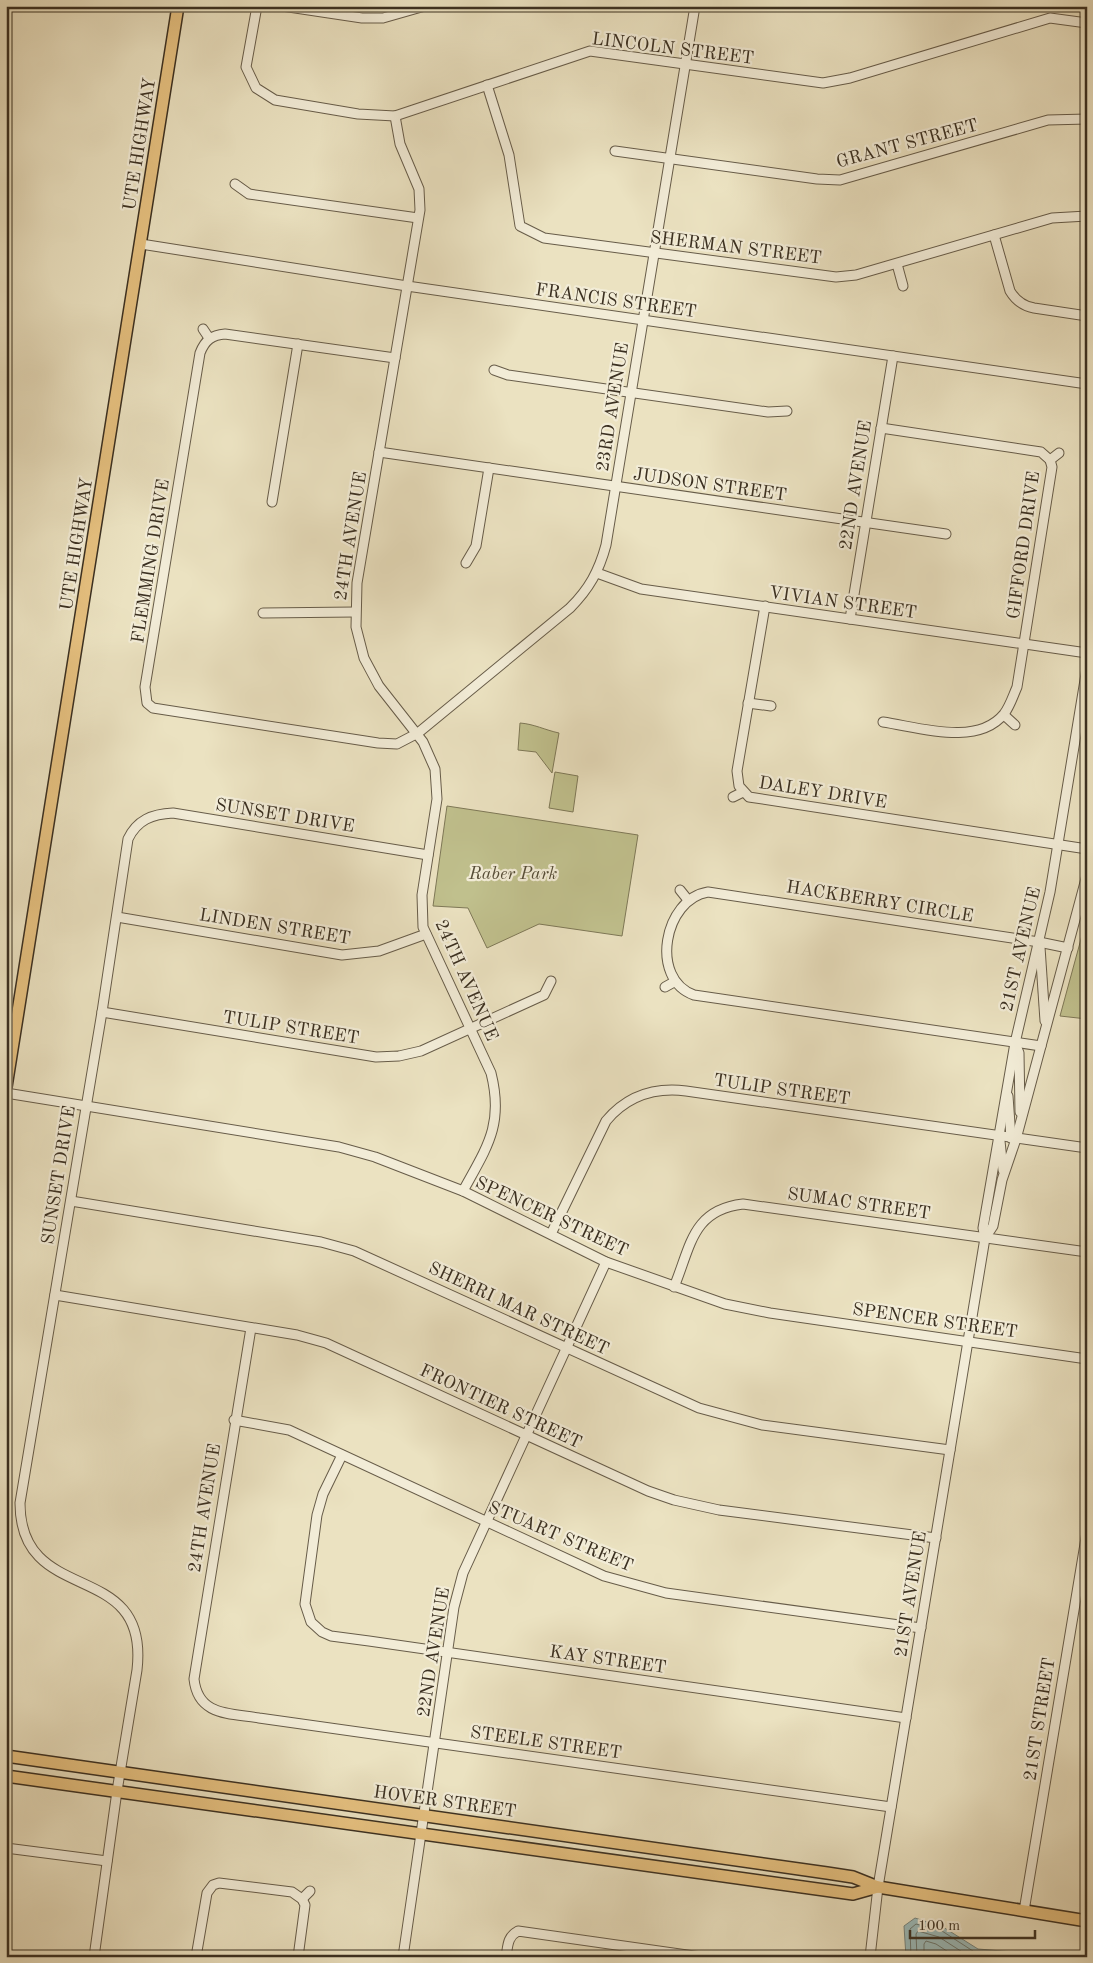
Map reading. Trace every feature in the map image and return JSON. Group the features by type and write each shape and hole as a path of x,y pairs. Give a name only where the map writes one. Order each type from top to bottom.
{"main road":[{"name":"UTE HIGHWAY","path":"6,1087 178,6"},
{"name":"HOVER STREET","path":"6,1756 845,1876 878,1887 1087,1921"},
{"name":"HOVER STREET","path":"6,1776 853,1894 878,1887"}],"street":[{"name":"LINCOLN STREET","path":"257,6 246,67 248,77 261,92 275,100 358,114 395,116 590,51 823,83 850,78 1050,18 1087,23"},
{"path":"282,6 362,18 389,17 425,6"},
{"name":"23RD AVENUE","path":"418,733 570,608 586,591 597,573 606,545 695,6"},
{"name":"SHERMAN STREET","path":"487,86 509,155 520,226 544,238 836,277 856,275 897,264 1060,216 1087,216"},
{"name":"24TH AVENUE","path":"395,116 400,144 419,189 418,218 357,583 355,612 359,642 371,674 418,733 431,756 438,784 421,912 426,934 491,1073 496,1094 496,1114 493,1133 463,1191"},
{"name":"GRANT STREET","path":"615,151 817,179 840,180 1048,120 1087,119"},
{"path":"235,184 249,194 418,218"},
{"path":"994,235 1010,291 1015,298 1034,308 1087,316"},
{"name":"FRANCIS STREET","path":"141,244 407,286 1087,384"},
{"path":"897,264 903,286"},
{"path":"203,329 209,338 225,334 394,358"},
{"name":"FLEMMING DRIVE","path":"209,338 200,353 145,687 144,706 160,711 378,743 397,744 418,733"},
{"path":"272,502 298,344"},
{"name":"22ND AVENUE","path":"850,619 893,356"},
{"path":"494,370 508,374 768,412 786,411"},
{"name":"GIFFORD DRIVE","path":"881,428 1041,452 1050,460 1052,467 1025,644 1017,687 1004,715"},
{"name":"JUDSON STREET","path":"379,452 946,534"},
{"path":"1050,460 1059,453"},
{"path":"466,563 476,546 488,468"},
{"name":"VIVIAN STREET","path":"597,573 641,589 1087,653"},
{"name":"DALEY DRIVE","path":"765,606 737,771 737,779 743,792 755,800 1087,849"},
{"path":"263,613 355,612"},
{"name":"21ST AVENUE","path":"870,1957 878,1887 985,1238 983,1228 998,1137 1015,1043 1039,942 1058,845 1087,668"},
{"path":"748,703 771,706"},
{"path":"883,722 955,733 980,730 993,724 1004,715 1015,725"},
{"path":"733,797 743,792"},
{"name":"SUNSET DRIVE","path":"120,1772 139,1654 136,1632 131,1617 114,1599 52,1568 45,1562 31,1547 24,1533 20,1518 20,1502 102,1012 128,840 140,822 160,814 173,813 428,855"},
{"name":"21ST AVENUE","path":"985,1238 992,1226 1013,1138 1021,1122 1087,875"},
{"path":"680,890 688,900 674,918 667,958 674,982 683,990 694,995 1041,1046"},
{"name":"HACKBERRY CIRCLE","path":"688,900 696,894 708,892 1068,948"},
{"name":"LINDEN STREET","path":"117,917 342,954 379,951 426,934"},
{"path":"1039,942 1045,1005 1044,1036"},
{"name":"TULIP STREET","path":"102,1012 376,1057 399,1056 421,1051 544,995 551,981"},
{"path":"665,987 674,982"},
{"path":"1015,1043 1019,1054 1021,1122"},
{"path":"1007,1088 1013,1138"},
{"name":"TULIP STREET","path":"551,1234 606,1121 617,1108 652,1091 669,1089 686,1091 998,1137 1087,1148"},
{"name":"SPENCER STREET","path":"6,1093 339,1147 374,1157 463,1191 606,1262 725,1304 770,1313 1087,1358"},
{"path":"998,1137 1003,1159 1002,1180"},
{"name":"SHERRI MAR STREET","path":"71,1201 321,1242 354,1251 699,1408 735,1420 772,1427 950,1450"},
{"name":"SUMAC STREET","path":"674,1287 698,1227 706,1217 728,1206 756,1205 1087,1252"},
{"name":"22ND AVENUE","path":"403,1957 454,1607 463,1573 606,1262"},
{"name":"FRONTIER STREET","path":"55,1295 297,1335 326,1343 648,1491 683,1502 719,1510 936,1538"},
{"name":"24TH AVENUE","path":"197,1700 194,1679 234,1420 251,1328"},
{"name":"STUART STREET","path":"234,1420 289,1430 604,1576 635,1586 666,1593 921,1628"},
{"name":"KAY STREET","path":"342,1455 323,1494 305,1598 307,1624 322,1632 331,1636 906,1718"},
{"name":"21ST STREET","path":"1024,1911 1087,1532"},
{"name":"STEELE STREET","path":"197,1700 214,1711 891,1807"},
{"path":"94,1957 120,1772"},
{"path":"6,1848 107,1861"},
{"path":"196,1957 207,1893 211,1881 292,1892 302,1899 305,1905 298,1957"},
{"path":"302,1899 310,1892"},
{"path":"506,1957 508,1941 511,1935 518,1932 701,1957"}],"green space":[{"path":"520,723 559,733 552,773 536,752 518,750"},
{"path":"555,772 578,776 573,812 549,808"},
{"name":"Raber Park","path":"447,806 638,835 622,936 539,924 487,948 468,908 433,906"},
{"path":"1087,917 1087,1019 1060,1016"}],"water":[{"path":"915,1918 943,1927 978,1949 1026,1953 1032,1957 906,1957 904,1926"}]}
